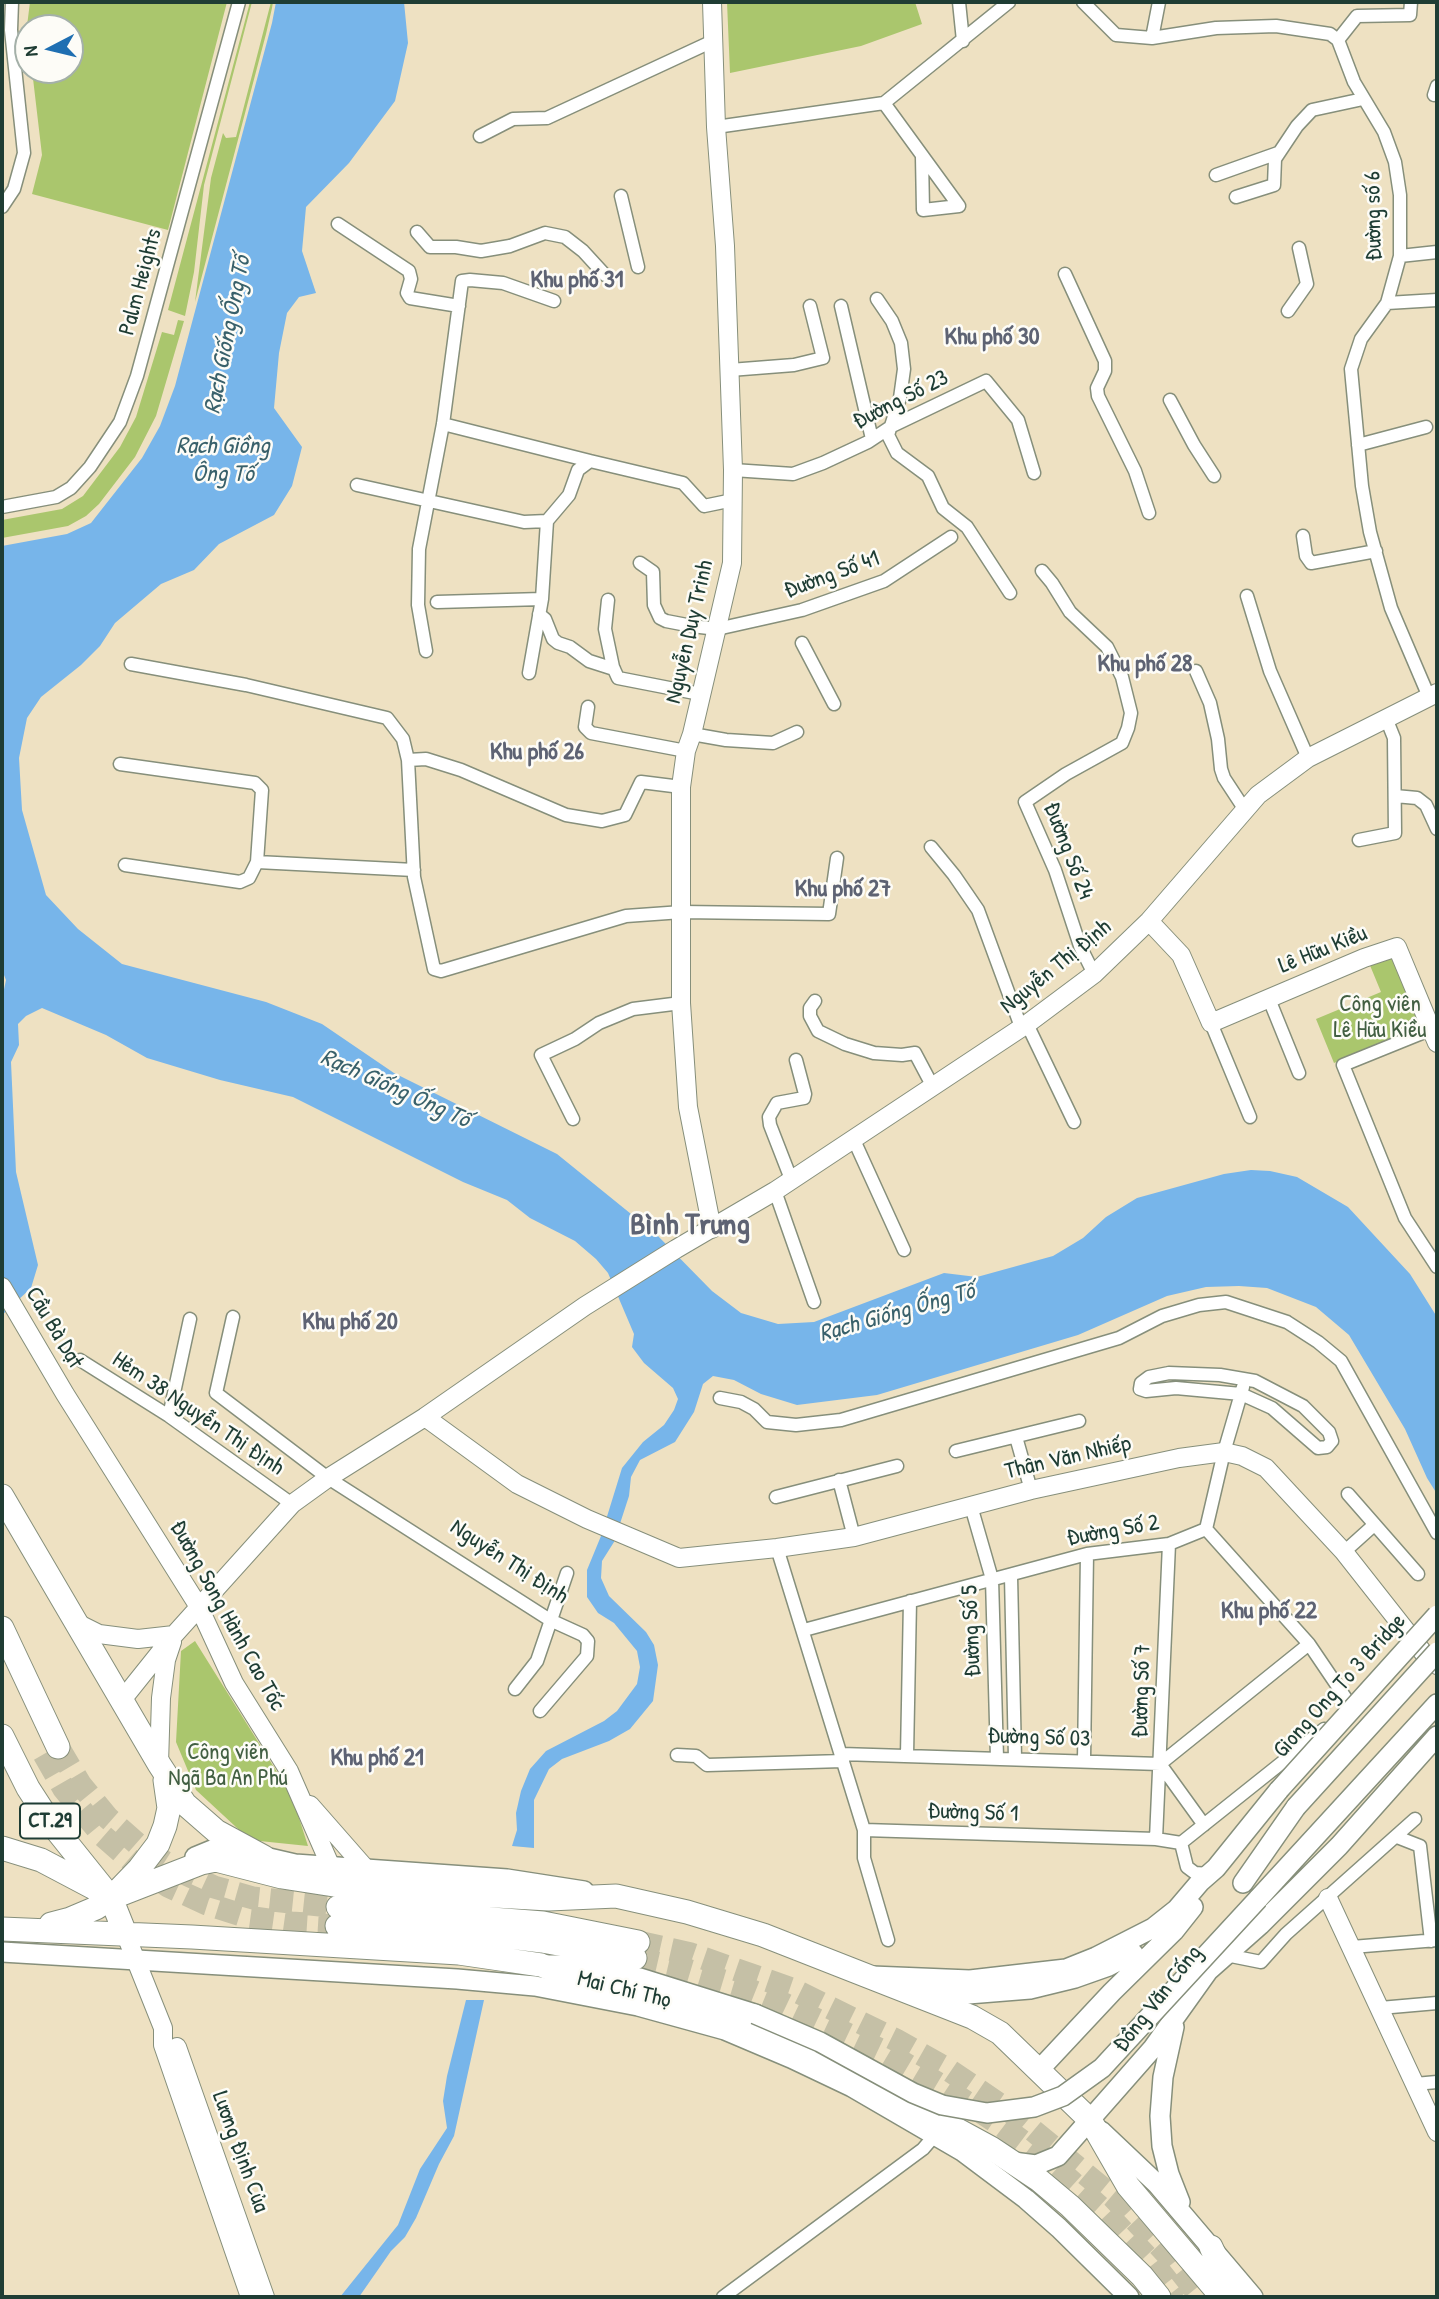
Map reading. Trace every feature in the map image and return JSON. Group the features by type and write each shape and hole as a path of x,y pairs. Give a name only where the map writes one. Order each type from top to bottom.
{"highway":[{"path":"2,1496 185,1804 228,1839 264,1857"},
{"path":"2,1628 51,1750 2,1665"},
{"name":"CT.29","path":"2,1736 43,1812 111,1898"},
{"path":"11,1929 70,1919 96,1908 128,1881 149,1857 165,1826 169,1796 159,1764"},
{"path":"2,1849 41,1860 111,1898 125,1933"},
{"path":"111,1898 168,1875 216,1860 282,1877 353,1888 549,1899 616,1896 687,1912 763,1935 957,2011 987,2025 1012,2043 1090,2120 1128,2186 1222,2297"},
{"path":"338,1916 636,1950"},
{"name":"Mai Chí Thọ","path":"11,1929 125,1933 459,1953 541,1965 574,1979 654,1997 724,2017 793,2043 860,2075 1013,2162 1070,2206 1142,2276 1159,2297"},
{"path":"1211,2247 1234,2297"}],"main road":[{"name":"Nguyễn Duy Trinh","path":"712,2 716,127 726,246 733,470 732,563 689,742 681,787 681,1003 688,1107 712,1229"},
{"name":"Nguyễn Thị Định","path":"425,1417 585,1306 775,1191 1024,1026 1094,974 1149,921 1258,795 1308,758 1433,695"},
{"path":"1149,921 1181,955 1211,1023"},
{"name":"Lê Hữu Kiều","path":"1211,1023 1396,947 1434,1036"},
{"name":"Cầu Bà Dạt","path":"2,1287 65,1394"},
{"name":"Đường Song Hành Cao Tốc","path":"65,1394 199,1607 234,1683 289,1771 331,1867"},
{"path":"122,1700 174,1635 292,1504 425,1417"},
{"name":"Thân Văn Nhiếp","path":"425,1417 517,1484 587,1519 679,1558 777,1548 854,1536 1031,1490 1180,1458 1224,1452 1242,1456 1266,1468 1344,1552 1429,1660 1437,1665"},
{"name":"Giong Ong To 3 Bridge","path":"1286,1797 1437,1615"},
{"path":"77,1623 99,1634 138,1639 174,1635"},
{"name":"Giong Ong To 3 Bridge","path":"1286,1797 1437,1627"},
{"path":"159,1764 161,1698 166,1660 174,1635"},
{"path":"864,1976 970,1980 1066,1969 1153,1928 1177,1909 1286,1797 1437,1652"},
{"path":"541,1965 576,1965 640,1978 755,2014 820,2042 913,2093 942,2105 987,2113 1034,2107 1063,2096 1102,2068 1437,1704"},
{"name":"Đồng Văn Cống","path":"1013,2162 1037,2165 1051,2160 1147,2056 1208,1971 1260,1925 1339,1846 1437,1736"},
{"name":"Đường Song Hành Cao Tốc","path":"298,1792 367,1870"},
{"path":"1244,1882 1286,1797"},
{"name":"Đồng Văn Cống","path":"1039,2070 1174,1931 1286,1797"},
{"path":"168,1875 196,1856 212,1850 237,1849 295,1864 507,1879 616,1896"},
{"path":"1328,1898 1437,2132"},
{"path":"899,1989 933,1994 968,1994 1030,1989 1109,1966 1174,1931"},
{"name":"Lương Định Của","path":"125,1933 163,2028 163,2045 250,2297"},
{"name":"Mai Chí Thọ","path":"2,1952 535,1986 638,2006 725,2030 852,2087 929,2142 962,2151 1027,2199 1129,2297"},
{"path":"1178,2013 1166,2057 1160,2116 1162,2146 1169,2174 1187,2219"},
{"name":"Lương Định Của","path":"163,2028 174,2039 265,2297"},
{"path":"1090,2120 1157,2184 1253,2297"}],"street":[{"path":"2,207 18,180 24,153 11,30 12,2"},
{"name":"Palm Heights","path":"2,508 56,497 71,488 90,467 120,422 137,376 239,2"},
{"path":"959,2 963,41"},
{"path":"716,127 884,103 1009,2"},
{"path":"1083,2 1116,35 1152,38 1216,28 1276,26 1330,34 1338,40 1357,16 1410,15 1411,2"},
{"path":"1152,38 1158,2"},
{"name":"Đường số 6","path":"1338,40 1363,99 1384,132 1395,162 1400,195 1400,256 1387,303 1362,339 1351,369 1362,486 1391,608 1433,695"},
{"path":"480,136 513,119 547,118 713,41"},
{"path":"1236,197 1274,185 1275,159 1278,153 1312,110 1363,99"},
{"path":"884,103 922,157"},
{"path":"1216,175 1278,153"},
{"path":"621,196 638,267"},
{"path":"338,225 409,271 411,279 407,293 410,298 459,306"},
{"path":"417,232 430,247 481,251 510,246 545,233 565,237 583,251 605,275"},
{"path":"1288,311 1307,284 1298,248"},
{"path":"1400,256 1437,252"},
{"path":"1065,274 1105,361 1105,371 1097,388 1098,396 1135,471 1149,513"},
{"path":"426,651 418,605 419,549 443,424 462,281 467,279 503,283 554,301"},
{"path":"877,299 892,321 901,343 904,369 900,398 888,435 897,453 928,476 943,508 967,527 1010,593"},
{"path":"1387,303 1437,300"},
{"path":"730,370 794,366 823,358 810,306"},
{"path":"841,306 872,439"},
{"name":"Đường Số 23","path":"733,470 793,474 823,463 986,381 1017,420 1034,473"},
{"path":"1170,400 1214,475"},
{"path":"443,424 683,483 704,506 733,500"},
{"path":"1358,445 1426,427"},
{"path":"529,673 542,599 547,521 569,495 578,470 590,461"},
{"path":"357,485 524,522 547,521"},
{"path":"1303,536 1306,556 1311,563 1376,551"},
{"name":"Đường Số 41","path":"717,629 802,610 884,581 951,537"},
{"path":"640,563 653,572 654,605 660,618 717,629"},
{"name":"Đường Số 24","path":"1042,571 1070,612 1107,647 1122,677 1131,713 1122,743 1066,774 1025,802 1055,870 1080,946 1094,974"},
{"path":"1247,596 1270,671 1308,758"},
{"path":"437,602 542,599"},
{"path":"608,600 605,629 618,678 700,694"},
{"path":"539,614 545,619 553,639 558,643 570,647 589,661 614,670"},
{"path":"802,643 834,704"},
{"path":"131,664 246,685 387,718 403,739 408,760 414,870 434,969 441,971 626,916 682,912 829,914 837,858"},
{"path":"1196,671 1210,703 1219,739 1224,778 1245,810"},
{"path":"589,707 585,727 591,733 689,742 726,740 773,743 797,732"},
{"path":"1359,840 1395,833 1394,738 1386,718"},
{"path":"408,760 426,759 461,770 566,816 602,821 625,815 641,782 681,787"},
{"path":"120,764 255,783 262,790 257,862 249,878 240,882 125,865"},
{"path":"1395,796 1417,798 1426,805 1437,829"},
{"path":"931,847 978,910 1024,1026 1074,1122"},
{"path":"257,862 414,870"},
{"path":"1269,999 1299,1073"},
{"path":"815,1001 810,1008 810,1016 818,1031 845,1044 874,1053 915,1053 933,1087"},
{"path":"573,1119 541,1055 575,1040 599,1023 633,1009 681,1003"},
{"path":"1211,1023 1250,1117"},
{"path":"1434,1036 1343,1065 1405,1218 1437,1267"},
{"path":"790,1179 769,1117 777,1103 804,1098 796,1060"},
{"path":"853,1138 904,1251"},
{"path":"775,1191 814,1302"},
{"path":"720,1398 741,1402 754,1409 767,1422 796,1425 841,1420 1105,1342 1162,1316 1199,1305 1226,1302 1287,1322 1341,1361 1437,1533"},
{"name":"Nguyễn Thị Định","path":"233,1317 216,1393 328,1478 550,1620 583,1635 588,1641 589,1648 583,1662 540,1711"},
{"path":"169,1416 190,1319"},
{"name":"Hẻm 38 Nguyễn Thị Định","path":"80,1360 169,1416 292,1504"},
{"path":"1169,1373 1246,1378 1303,1406 1329,1432 1332,1441 1327,1447 1318,1448 1272,1408 1241,1394 1176,1388 1146,1391 1140,1389 1141,1383 1149,1377 1169,1373"},
{"path":"1246,1378 1224,1452 1206,1529 1309,1644 1351,1706"},
{"path":"956,1451 1079,1421"},
{"path":"1016,1437 1031,1490"},
{"path":"776,1497 897,1466"},
{"path":"839,1480 854,1536"},
{"path":"1348,1494 1418,1574"},
{"name":"Đường Số 5","path":"971,1506 992,1579 997,1758"},
{"path":"1344,1552 1374,1525"},
{"name":"Đường Số 2","path":"804,1630 1087,1554 1169,1544 1206,1529"},
{"name":"Đường Số 7","path":"1156,1839 1169,1544"},
{"path":"777,1548 864,1830 864,1858 888,1940"},
{"path":"1084,1760 1087,1554"},
{"path":"514,1689 537,1661 567,1573"},
{"path":"1011,1576 1015,1758"},
{"path":"907,1755 910,1601"},
{"path":"1205,1878 1187,1867 1181,1843 1333,1723 1363,1696 1437,1615"},
{"path":"1204,1825 1160,1764 1309,1644"},
{"name":"Đường Số 03","path":"677,1755 696,1756 707,1765 907,1755 1160,1764"},
{"path":"1228,1951 1231,1956 1261,1962 1286,1934 1415,1819 1434,1941 1352,1947"},
{"name":"Đường Số 1","path":"864,1830 1156,1839 1181,1843"},
{"path":"1397,1837 1420,1846"},
{"path":"1380,2008 1437,2003"},
{"path":"1415,2084 1437,2082"},
{"path":"723,2297 929,2142"}],"green space":[{"path":"30,2 227,2 168,230 32,194 42,155 34,84 84,84 84,14 28,14"},
{"path":"250,2 204,185 194,272 185,316 168,310"},
{"path":"271,2 266,34 195,302 211,178 223,133 226,138 236,137"},
{"path":"727,2 915,2 922,24 861,46 730,73"},
{"path":"178,320 184,321 156,416 135,457 99,504 86,516 68,526 2,538 2,520 62,509 83,496 120,447 136,417 162,332 174,335"},
{"name":"Công viên Lê Hữu Kiều","path":"1393,953 1423,1026 1334,1063 1316,1019 1381,992 1369,963"},
{"name":"Công viên Ngã Ba An Phú","path":"195,1641 292,1796 308,1846 250,1840 196,1790 176,1742 181,1651"}],"water":[{"name":"Rạch Giồng Ông Tố","path":"276,2 404,2 408,43 395,101 349,163 306,207 302,251 316,293 299,297 287,313 279,353 274,408 302,447 292,486 274,515 219,544 194,570 161,584 115,623 100,646 41,697 27,718 19,758 22,810 46,895 78,929 122,964 266,1002 322,1024 394,1073 557,1154 657,1235 712,1291 741,1313 778,1324 814,1322 944,1273 977,1277 1053,1256 1083,1238 1106,1217 1137,1198 1224,1174 1251,1170 1297,1177 1348,1207 1410,1274 1437,1317 1437,1494 1405,1429 1349,1335 1316,1307 1267,1288 1206,1287 1167,1296 1078,1335 877,1395 797,1405 761,1394 734,1380 713,1376 703,1384 694,1412 675,1442 640,1460 631,1477 629,1496 614,1542 602,1561 601,1578 609,1596 646,1632 654,1645 658,1665 653,1701 630,1729 609,1741 562,1759 549,1769 534,1800 534,1848 512,1846 517,1830 516,1813 521,1791 530,1769 546,1751 604,1721 617,1711 637,1684 640,1667 637,1651 614,1623 598,1613 587,1597 587,1570 601,1536 622,1468 643,1442 664,1425 678,1399 673,1388 644,1363 632,1347 634,1334 608,1273 596,1259 575,1241 530,1218 507,1200 463,1182 293,1097 220,1080 147,1058 106,1035 42,1008 26,1016 18,1024 19,1045 11,1062 16,1172 38,1265 31,1288 2,1315 2,999 6,980 2,970 2,546 67,534 91,523 142,458 160,426 175,386"},
{"path":"466,2000 484,2000 454,2136 405,2237 391,2251 359,2297 340,2297 398,2225 420,2169 447,2128 443,2101"}],"tunnel":[{"path":"58,1747 80,1784 108,1818 141,1847 177,1870 214,1887 253,1898 338,1907"},
{"path":"44,1754 64,1789 103,1836 134,1863 168,1886 207,1904 248,1917 337,1926"},
{"path":"638,1942 691,1954 792,1989 896,2040 949,2070 1012,2113 1113,2197 1166,2253 1201,2297"},
{"path":"635,1958 737,1985 784,2004 887,2053 939,2084 1002,2126 1052,2164 1101,2208 1153,2263 1180,2297"}],"district":[{"name":"Khu phố 31","path":"577,281"},
{"name":"Khu phố 30","path":"992,338"},
{"name":"Khu phố 28","path":"1145,665"},
{"name":"Khu phố 26","path":"537,753"},
{"name":"Khu phố 27","path":"843,890"},
{"name":"Bình Trưng","path":"690,1226"},
{"name":"Khu phố 20","path":"350,1323"},
{"name":"Khu phố 22","path":"1269,1612"},
{"name":"Khu phố 21","path":"377,1759"}],"water label":[{"name":"Rạch Giống Ống Tố","path":"228,335"},
{"name":"Rạch Giống Ống Tố","path":"395,1089"},
{"name":"Rạch Giống Ống Tố","path":"897,1313"}]}
